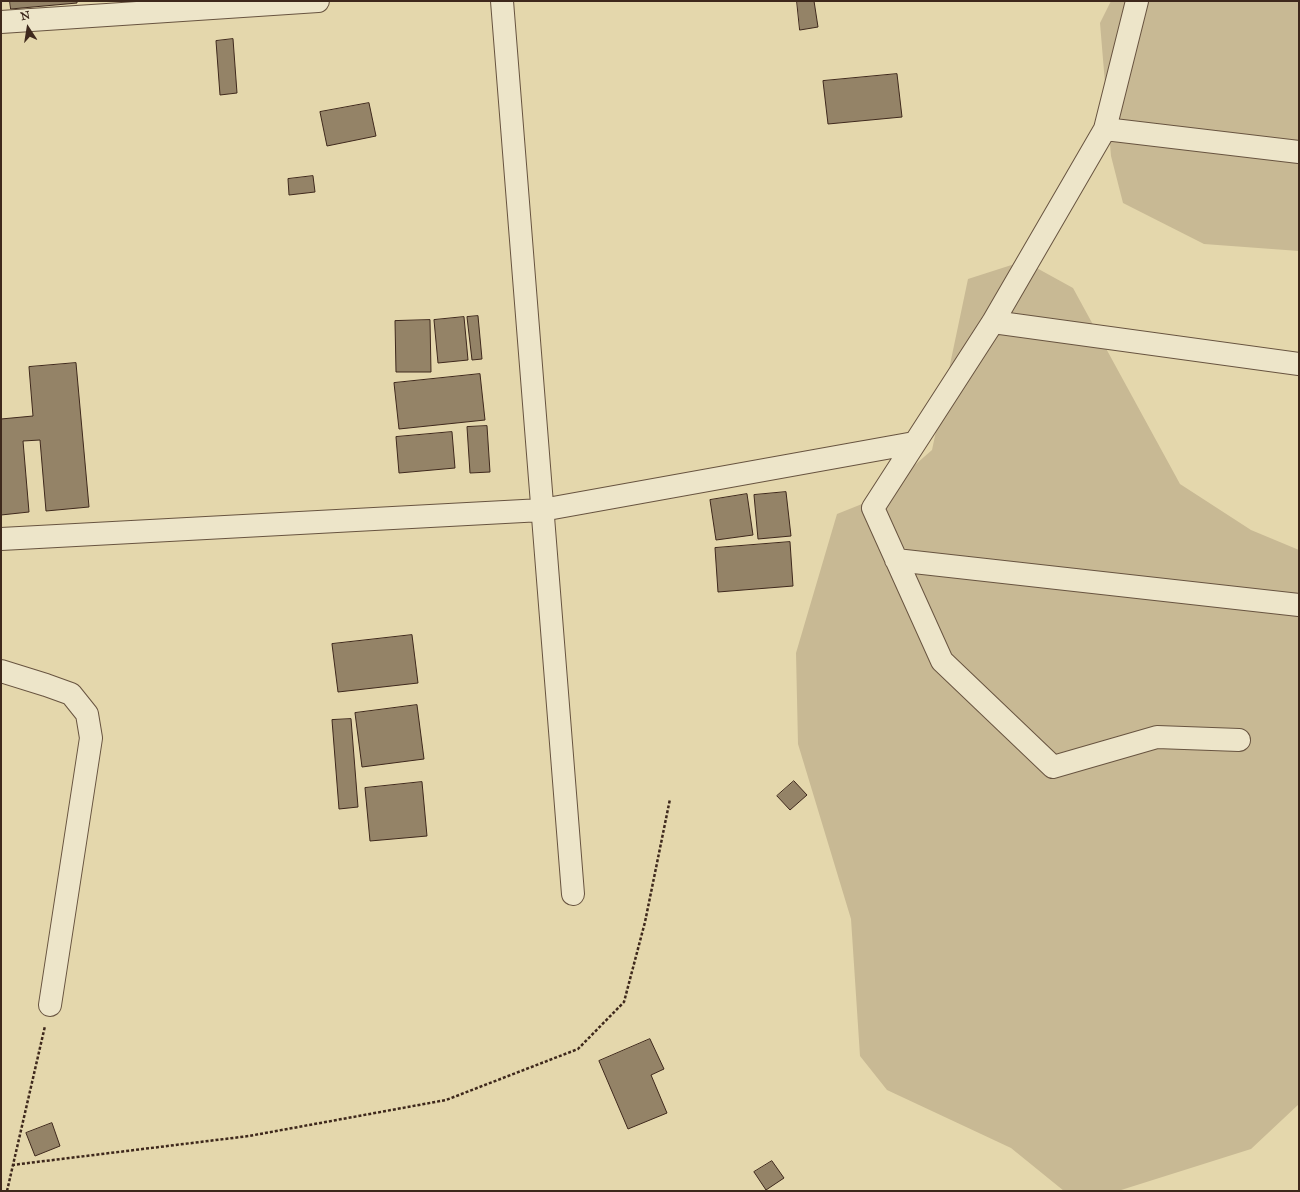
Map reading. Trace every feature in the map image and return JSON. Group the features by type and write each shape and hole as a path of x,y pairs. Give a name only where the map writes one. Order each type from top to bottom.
{"street":[{"path":"1,22 318,1"},
{"path":"502,1 572,894"},
{"path":"1137,1 1105,129 992,322 873,508 942,661 1053,768 1157,737 1239,740"},
{"path":"1105,129 1299,152"},
{"path":"992,322 1299,364"},
{"path":"1,539 542,510 914,443"},
{"path":"896,560 1299,605"},
{"path":"1,671 70,694 87,714 91,738 50,1005"}],"path":[{"path":"12,1165 249,1136 446,1100 578,1049 624,1002 644,922 670,799"},
{"path":"7,1191 50,1005"}],"shaded area":[{"path":"1111,1 1299,1 1299,251 1204,244 1123,203 1111,156 1100,23"},
{"path":"1024,261 1073,288 1180,484 1251,530 1299,550 1299,1104 1251,1149 1118,1191 1064,1191 1011,1148 887,1090 860,1056 851,919 798,744 796,653 837,514 877,498 932,450 968,279"}],"building":[{"path":"10,1 77,1 77,3 11,9"},
{"path":"797,1 814,1 818,27 800,30"},
{"path":"233,39 237,93 220,95 216,41"},
{"path":"897,74 902,117 828,124 823,81"},
{"path":"369,103 376,136 327,146 320,112"},
{"path":"313,176 315,192 289,195 288,179"},
{"path":"478,316 482,359 472,360 467,317"},
{"path":"464,317 468,360 438,363 434,320"},
{"path":"430,320 431,372 396,372 395,321"},
{"path":"76,363 89,507 46,511 40,440 23,441 29,512 1,515 1,419 33,416 29,367"},
{"path":"480,374 485,420 399,429 394,383"},
{"path":"487,426 490,472 470,473 467,427"},
{"path":"452,432 455,468 399,473 396,437"},
{"path":"786,492 791,536 758,539 754,495"},
{"path":"747,494 753,535 716,540 710,500"},
{"path":"790,542 793,586 718,592 715,548"},
{"path":"412,635 418,683 338,692 332,644"},
{"path":"417,705 424,759 362,767 355,713"},
{"path":"351,719 358,807 339,809 332,720"},
{"path":"794,781 807,795 790,810 777,796"},
{"path":"422,782 427,836 370,841 365,788"},
{"path":"650,1039 664,1069 651,1075 667,1113 628,1129 599,1061"},
{"path":"52,1123 60,1146 35,1156 26,1133"},
{"path":"772,1161 784,1178 766,1190 754,1172"}]}
